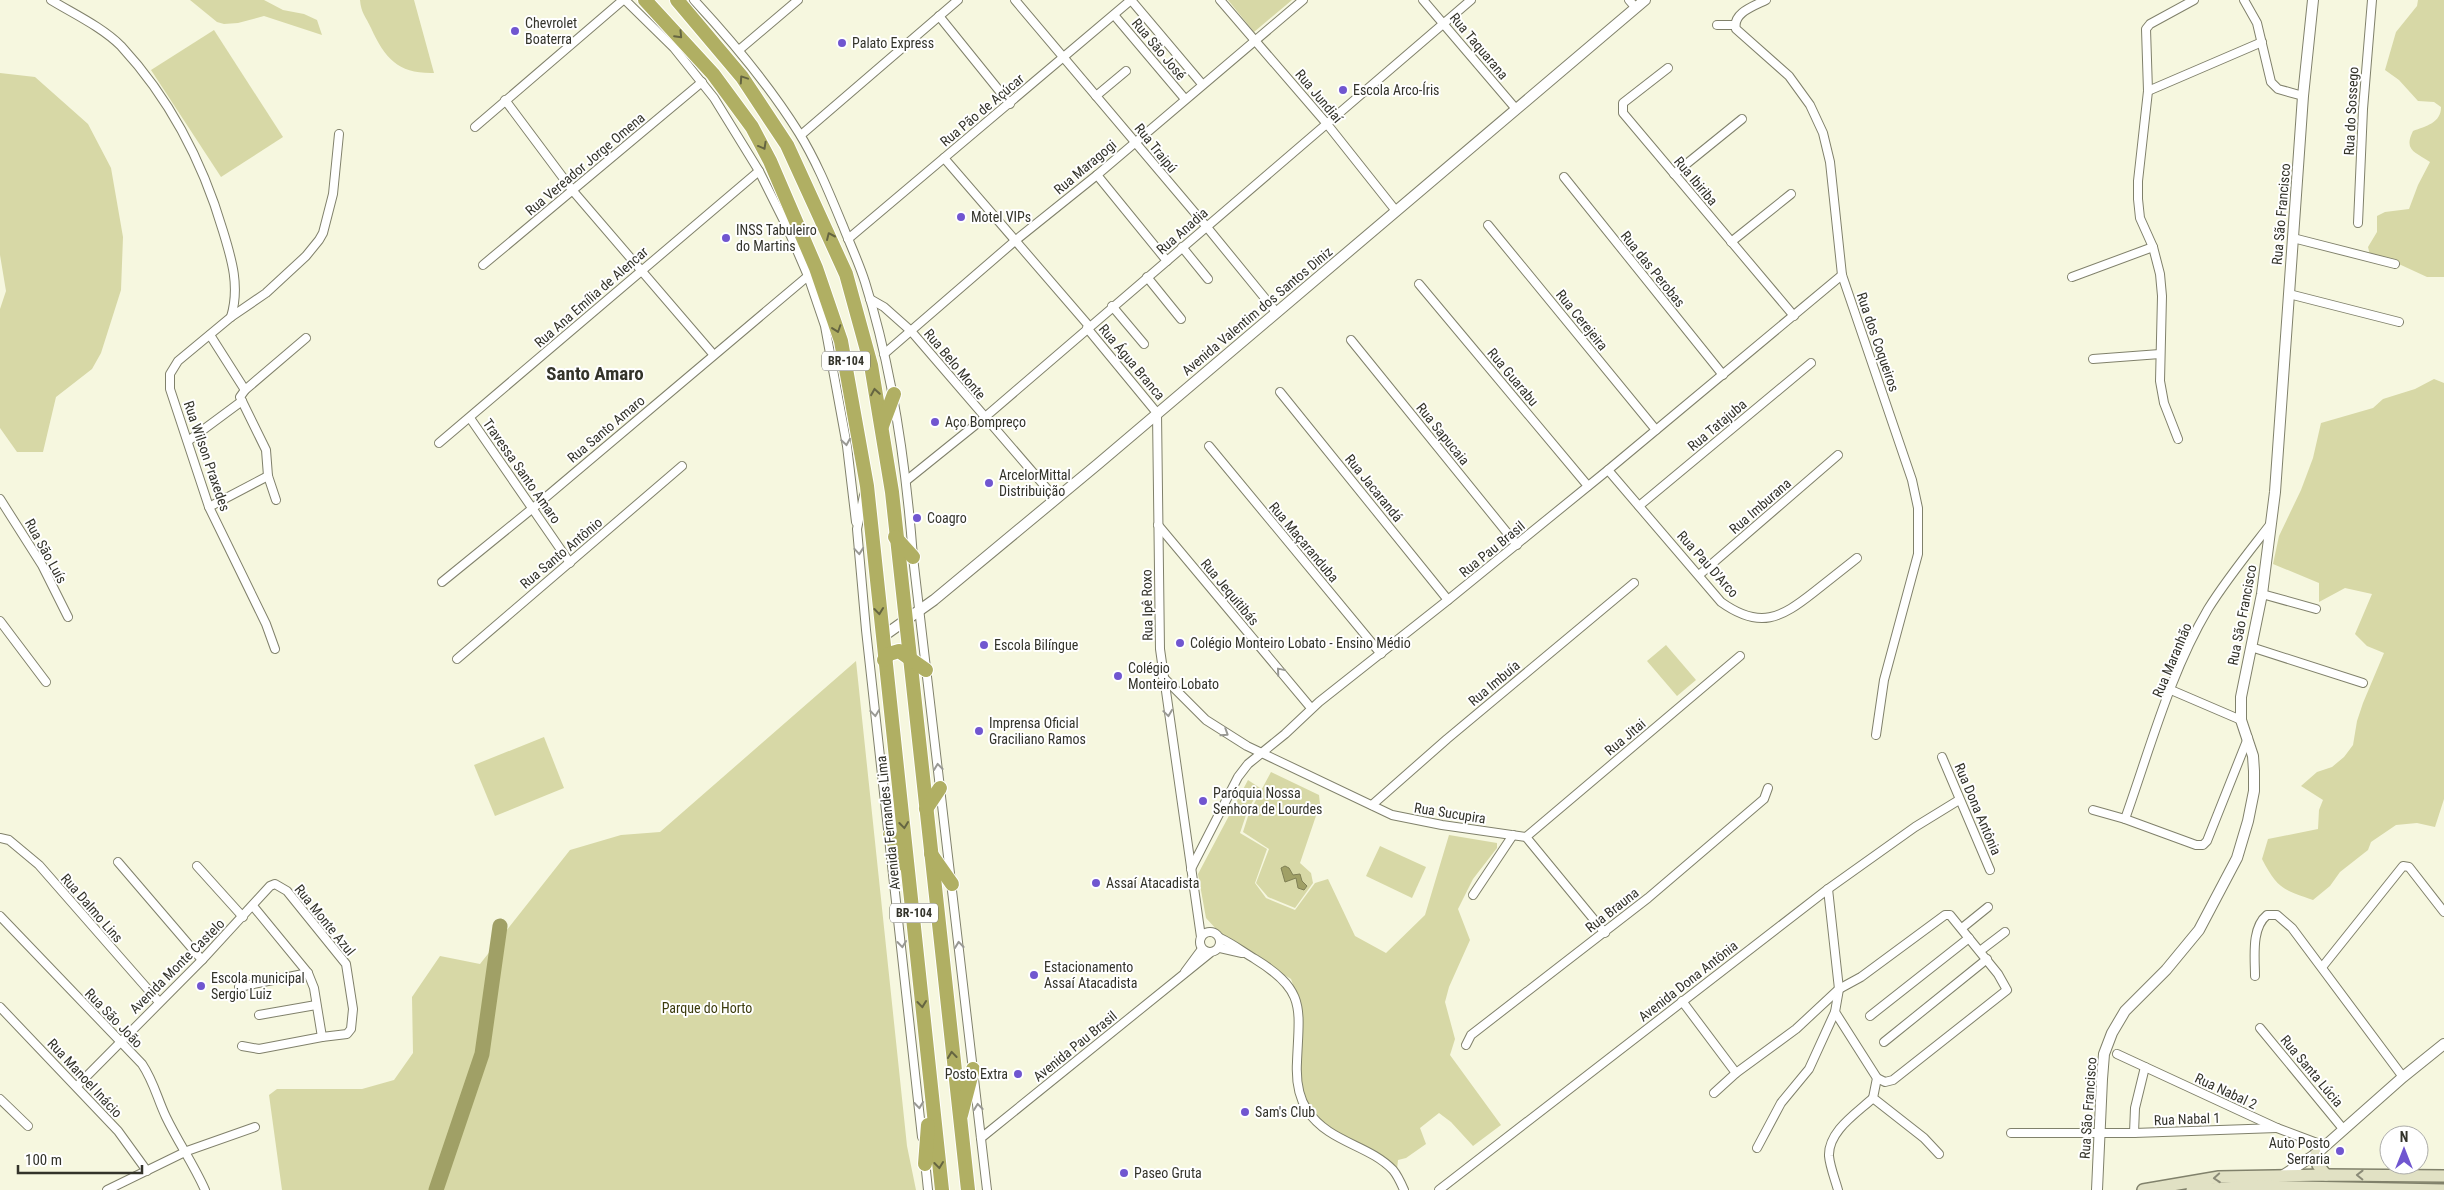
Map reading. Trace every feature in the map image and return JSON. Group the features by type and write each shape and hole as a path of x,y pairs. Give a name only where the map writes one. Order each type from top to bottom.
{"highway":[{"name":"BR-104","path":"645,0 689,46 731,96 770,160 816,268 842,341 866,486 882,637"},
{"name":"BR-104","path":"677,0 742,77 772,120 800,171 851,289 871,365 892,492 895,537 968,1190"},
{"path":"881,429 894,394"},
{"path":"895,537 913,557"},
{"name":"Avenida Fernandes Lima","path":"882,637 910,874 942,1190"},
{"path":"884,660 893,651 902,652 926,670"},
{"path":"926,809 940,788"},
{"path":"890,835 910,874"},
{"path":"931,853 952,884"},
{"path":"959,1120 971,1085 973,1069"},
{"path":"925,1164 932,1097"}],"main road":[{"path":"2321,1150 2318,1165 2326,1175"},
{"path":"2143,1190 2161,1185 2219,1177 2326,1175 2444,1176"},
{"path":"2192,1190 2255,1186 2444,1190"}],"street":[{"path":"51,0 99,29 120,45 171,112 185,136 213,197 230,252 236,294 231,317"},
{"path":"475,126 624,0 674,48 702,82 759,171 787,227 808,276 825,326 834,370 847,446 857,529"},
{"path":"694,0 739,50 775,96 801,135 833,202 870,299 894,394 907,480 913,557 987,1190"},
{"path":"739,50 798,0"},
{"path":"801,135 958,0"},
{"name":"Rua Traipú","path":"1015,0 1277,313"},
{"path":"1131,0 1202,84"},
{"name":"Rua Pão de Açúcar","path":"848,239 1131,0"},
{"name":"Rua Jundiaí","path":"1220,0 1327,124 1396,211"},
{"name":"Rua Maragogi","path":"884,354 1016,240 1097,175 1303,0"},
{"name":"Rua Taquarana","path":"1423,0 1516,108"},
{"name":"Rua Anadia","path":"907,480 984,418 1112,306 1471,0"},
{"name":"Avenida Valentim dos Santos Diniz","path":"882,637 920,611 1277,313 1516,108 1632,4 1645,0"},
{"path":"1717,25 1735,25 1740,14 1766,0"},
{"path":"2178,439 2161,390 2162,296 2153,247 2140,218 2138,181 2148,91 2146,27 2194,0"},
{"path":"2244,0 2257,23 2273,86 2284,92 2303,96"},
{"name":"Rua São Francisco","path":"2097,1190 2098,1133 2104,1054 2112,1032 2125,1011 2166,970 2199,930 2237,858 2248,822 2254,791 2253,756 2241,720 2241,691 2262,594 2269,526 2275,492 2303,96 2313,0"},
{"name":"Rua do Sossego","path":"2358,223 2363,109 2372,0"},
{"name":"Rua São José","path":"1114,15 1185,99"},
{"path":"939,16 1010,104"},
{"name":"Rua dos Coqueiros","path":"1735,25 1737,32 1789,76 1818,118 1824,133 1830,162 1842,274 1912,480 1918,516 1918,554 1884,680 1876,735"},
{"path":"2148,91 2262,42"},
{"name":"Rua Ibiriba","path":"1668,68 1623,103 1623,113 1794,316"},
{"path":"1096,96 1126,71"},
{"name":"Rua Vereador Jorge Omena","path":"483,265 702,82"},
{"path":"505,100 573,191 713,354"},
{"path":"1674,174 1742,119"},
{"name":"Rua Wilson Praxedes","path":"275,649 266,624 209,507 170,389 170,374 178,361 231,317 266,293 306,256 319,240 323,233 333,194 339,134"},
{"name":"Rua Água Branca","path":"944,158 1016,240 1158,413"},
{"name":"Rua Ana Emília de Alencar","path":"438,443 470,418 759,171"},
{"path":"1097,175 1167,261"},
{"name":"Rua das Perobas","path":"1564,177 1723,375"},
{"path":"1731,242 1791,194"},
{"name":"Rua Cerejeira","path":"1488,225 1656,430"},
{"path":"2293,238 2396,264"},
{"path":"1182,247 1208,279"},
{"path":"2072,277 2153,247"},
{"name":"Rua Pau Brasil","path":"1191,869 1238,777 1248,764 1285,734 1311,708 1517,545 1794,316 1842,274"},
{"name":"Rua Santo Amaro","path":"442,582 533,508 713,354 808,276"},
{"path":"1148,277 1181,319"},
{"name":"Rua Guarabu","path":"1419,284 1588,486"},
{"path":"2289,294 2399,322"},
{"name":"Rua Belo Monte","path":"870,299 884,307 910,331 1055,498"},
{"path":"1112,306 1144,344"},
{"path":"210,335 244,390"},
{"path":"276,500 268,476 266,450 240,395 306,338"},
{"name":"Rua Sapucaia","path":"1351,340 1517,545"},
{"path":"2093,359 2160,354"},
{"name":"Rua Tatajuba","path":"1640,506 1811,362"},
{"name":"Rua Jacarandá","path":"1280,392 1448,600"},
{"path":"188,441 242,401"},
{"name":"Rua Ipê Roxo","path":"1158,413 1159,620 1163,677 1201,937"},
{"name":"Travessa Santo Amaro","path":"470,418 570,563"},
{"name":"Rua Maçaranduba","path":"1208,446 1381,654"},
{"name":"Rua Imburana","path":"1699,575 1838,455"},
{"name":"Rua Santo Antônio","path":"457,659 682,466"},
{"name":"Rua Pau D'Arco","path":"1608,470 1721,602 1734,612 1748,617 1780,616 1789,612 1857,558"},
{"path":"209,507 268,476"},
{"name":"Avenida Fernandes Lima","path":"866,486 857,529 866,630 928,1190"},
{"name":"Rua São Luís","path":"0,499 42,565 68,617"},
{"name":"Rua Jequitibás","path":"1158,525 1311,708"},
{"name":"Rua Maranhão","path":"2125,819 2179,668 2208,609 2269,526"},
{"path":"1158,538 1168,537"},
{"name":"Rua Imbuía","path":"1372,805 1447,739 1634,583"},
{"path":"2262,594 2316,609"},
{"path":"0,621 46,682"},
{"path":"2251,647 2363,683"},
{"name":"Rua Jitai","path":"1526,837 1740,656"},
{"name":"Rua Sucupira","path":"1163,677 1206,720 1261,753 1372,805 1406,818 1526,837"},
{"path":"2171,690 2241,720"},
{"path":"2093,810 2125,819 2196,845 2203,845 2207,841 2248,738"},
{"name":"Rua Dona Antônia","path":"1942,757 1990,870"},
{"name":"Rua Brauna","path":"1466,1046 1471,1034 1604,933 1764,798 1768,788"},
{"name":"Avenida Dona Antônia","path":"1439,1190 1828,889 1915,828 1959,800"},
{"path":"1473,895 1513,835"},
{"path":"1526,837 1604,933"},
{"name":"Rua Dalmo Lins","path":"0,838 9,840 39,865 159,1002"},
{"path":"118,862 202,960"},
{"path":"197,866 243,917"},
{"path":"2323,966 2401,868 2405,866 2409,867 2444,912"},
{"name":"Avenida Monte Castelo","path":"76,1086 202,960 272,884"},
{"name":"Rua Monte Azul","path":"272,884 278,885 287,891 346,964 353,1009 350,1032 344,1035 322,1037"},
{"path":"1757,1148 1784,1098 1809,1069 1835,1012 1839,989 1828,889"},
{"path":"242,1046 259,1049 322,1037 314,988 308,974 253,906"},
{"path":"1962,928 1988,907"},
{"name":"Rua Ipê Roxo","path":"1198,914 1211,932"},
{"path":"2254,976 2256,942 2260,924 2267,915 2272,914 2282,918 2292,928 2323,966 2403,1077"},
{"path":"1714,1093 1736,1073 1796,1029 1839,989 1861,977 1945,915 1950,915 1962,928 2008,987 2007,990 1894,1080 1886,1082 1876,1078 1835,1012"},
{"name":"Rua São João","path":"0,916 147,1072 156,1087 170,1123 187,1151 205,1190"},
{"path":"1246,953 1220,948 1206,951 1200,942 1201,937 1211,932 1246,953 1282,977 1293,992 1298,1010 1298,1084 1306,1108 1328,1132 1390,1167 1398,1177 1404,1190"},
{"path":"1980,951 2005,932"},
{"path":"1220,938 1220,948"},
{"path":"1870,1016 1969,938"},
{"name":"Avenida Pau Brasil","path":"981,1138 1184,973 1206,951"},
{"path":"1884,1042 1987,959"},
{"path":"239,987 308,974"},
{"path":"1682,1001 1736,1073"},
{"path":"259,1015 316,1005"},
{"name":"Rua Manoel Inácio","path":"0,1007 128,1143 146,1171"},
{"name":"Rua Santa Lúcia","path":"2260,1028 2344,1130"},
{"path":"2255,1186 2283,1176 2321,1150 2403,1077 2444,1044"},
{"name":"Rua Nabal 2","path":"2117,1054 2321,1150"},
{"path":"2134,1133 2135,1108 2145,1067"},
{"path":"1838,1190 1829,1155 1833,1140 1843,1124 1873,1098 1876,1078"},
{"path":"1873,1098 1924,1138 1939,1154"},
{"path":"0,1099 28,1126"},
{"path":"107,1190 187,1151 255,1127"},
{"name":"Rua Nabal 1","path":"2011,1133 2134,1133 2277,1128"}],"green space":[{"path":"190,0 264,0 283,10 304,14 317,20 322,35 264,16 238,23 224,24 217,22"},
{"path":"360,0 414,0 434,73 411,71 402,67 388,56 376,39 364,15"},
{"path":"1228,0 1292,0 1254,32"},
{"path":"2418,0 2444,0 2444,277 2427,277 2388,259 2370,255 2368,247 2377,232 2377,216 2385,212 2409,209 2418,185 2430,162 2412,150 2409,143 2410,138 2413,131 2436,120 2441,107 2434,102 2418,101 2399,80 2385,70 2396,32 2417,6"},
{"path":"214,30 283,137 221,177 151,70"},
{"path":"0,73 35,77 88,124 111,168 123,237 121,290 101,353 92,369 56,397 43,452 17,452 0,428 0,309 6,291 0,255"},
{"path":"2434,379 2444,383 2444,799 2435,827 2417,823 2396,825 2371,842 2368,850 2340,872 2330,886 2313,900 2282,887 2272,876 2262,859 2268,839 2318,829 2319,810 2323,800 2301,786 2317,772 2332,767 2344,757 2353,745 2357,721 2363,703 2384,653 2367,646 2355,634 2372,594 2345,588 2319,602 2319,583 2273,564 2279,536 2301,490 2313,458 2321,423 2373,408 2383,399 2415,389"},
{"path":"1666,645 1696,680 1677,696 1647,661"},
{"name":"Parque do Horto","path":"856,661 907,1146 916,1190 282,1190 269,1095 277,1089 362,1089 394,1080 413,1053 412,997 440,956 480,964 570,850 621,835 660,832"},
{"path":"544,737 564,788 495,816 474,765"},
{"path":"1271,772 1319,795 1320,804 1300,863 1311,873 1313,883 1295,908 1268,897 1256,883 1269,849 1243,832 1249,813"},
{"path":"1248,780 1260,788 1247,812 1240,833 1267,849 1255,883 1266,898 1295,910 1315,883 1328,879 1355,936 1386,953 1425,915 1449,835 1497,843 1497,848 1473,879 1458,909 1470,940 1449,987 1445,1002 1455,1039 1450,1055 1501,1125 1473,1146 1451,1122 1439,1113 1420,1128 1426,1144 1406,1158 1398,1160 1397,1169 1320,1124 1305,1102 1299,1075 1303,1028 1300,1004 1291,979 1245,951 1217,930 1206,918 1198,874"},
{"path":"1380,846 1426,867 1412,898 1366,876"},
{"path":"2300,1177 2444,1179 2444,1186 2300,1184"}],"shaded area":[{"path":"1285,866 1289,868 1293,875 1300,874 1302,881 1307,886 1304,890 1298,888 1296,878 1285,882 1281,868"}],"waterway":[{"path":"436,1190 482,1054 500,926"}],"place":[{"name":"Chevrolet Boaterra","path":"515,31"},
{"name":"Palato Express","path":"842,43"},
{"name":"Escola Arco-Íris","path":"1343,90"},
{"name":"Motel VIPs","path":"961,217"},
{"name":"INSS Tabuleiro do Martins","path":"726,238"},
{"name":"Aço Bompreço","path":"935,422"},
{"name":"ArcelorMittal Distribuição","path":"989,483"},
{"name":"Coagro","path":"917,518"},
{"name":"Colégio Monteiro Lobato - Ensino Médio","path":"1180,643"},
{"name":"Escola Bilíngue","path":"984,645"},
{"name":"Colégio Monteiro Lobato","path":"1118,676"},
{"name":"Imprensa Oficial Graciliano Ramos","path":"979,731"},
{"name":"Paróquia Nossa Senhora de Lourdes","path":"1203,801"},
{"name":"Assaí Atacadista","path":"1096,883"},
{"name":"Estacionamento Assaí Atacadista","path":"1034,975"},
{"name":"Escola municipal Sergio Luiz","path":"201,986"},
{"name":"Posto Extra","path":"1018,1074"},
{"name":"Sam's Club","path":"1245,1112"},
{"name":"Auto Posto Serraria","path":"2340,1151"},
{"name":"Paseo Gruta","path":"1124,1173"}],"district":[{"name":"Santo Amaro","path":"595,373"}]}
